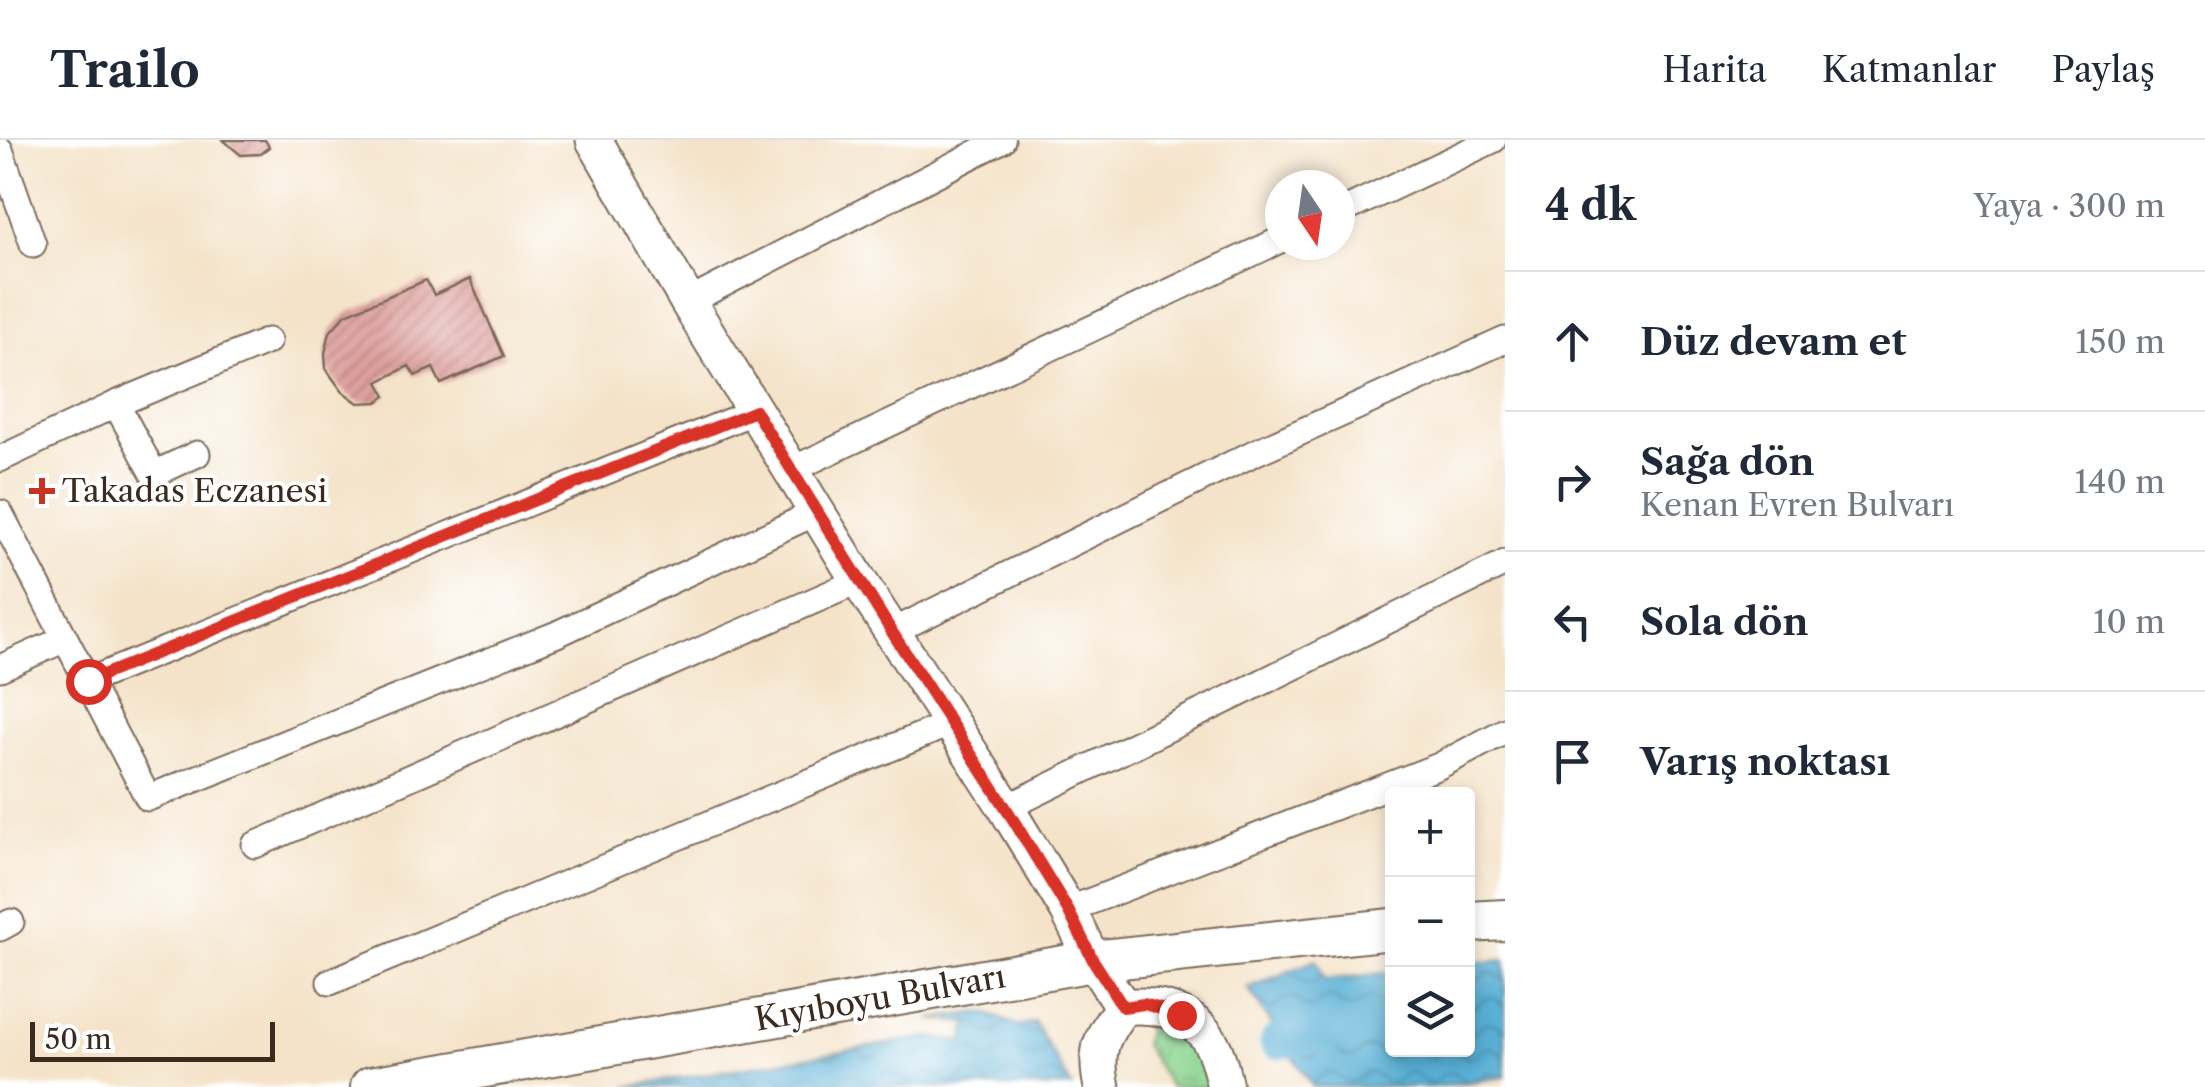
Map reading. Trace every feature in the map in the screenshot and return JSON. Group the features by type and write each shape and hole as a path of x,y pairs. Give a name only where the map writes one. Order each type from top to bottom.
{"main road":[{"path":"594,140 688,302 859,580 1006,808 1123,1007"},
{"path":"1475,922 1505,920"},
{"name":"Kıyıboyu Bulvarı","path":"371,1087 1093,960 1385,930"},
{"path":"1102,1087 1098,1052 1105,1031 1123,1007 1144,1004 1181,1015 1204,1033 1219,1061 1225,1087"}],"street":[{"path":"688,302 1002,140"},
{"path":"1355,205 1494,140"},
{"path":"0,150 33,244"},
{"path":"791,470 1265,247"},
{"path":"892,632 1254,453 1505,340"},
{"path":"0,459 116,404 268,341"},
{"path":"116,404 154,474 197,454"},
{"path":"88,681 755,411"},
{"path":"0,513 148,798 557,634 817,512"},
{"path":"1006,808 1505,564"},
{"path":"254,846 859,580"},
{"path":"0,668 65,638"},
{"path":"330,982 951,722"},
{"path":"1068,910 1439,766 1505,732"}],"green space":[{"path":"1157,1022 1178,1027 1208,1072 1208,1087 1170,1087 1144,1044 1148,1027"}],"water":[{"path":"1316,960 1325,980 1385,973 1385,1057 1475,1057 1475,962 1505,960 1505,1077 1433,1087 1313,1087 1248,988"},
{"path":"983,1012 1019,1026 1034,1022 1072,1087 626,1087 929,1037 963,1042 968,1023 930,1019"}],"building":[{"path":"223,140 265,140 269,147 260,154 241,155"},
{"path":"470,279 504,356 441,384 433,368 415,376 409,366 378,382 386,396 377,402 358,403 342,391 326,369 325,353 330,332 346,314 426,280 434,295"}],"waterway":[{"path":"1277,1042 1385,1025"}],"place":[{"name":"Takadas Eczanesi","path":"42,491"}],"route":[{"path":"88,681 755,411 1006,808 1123,1007 1144,1004 1181,1015"}]}
